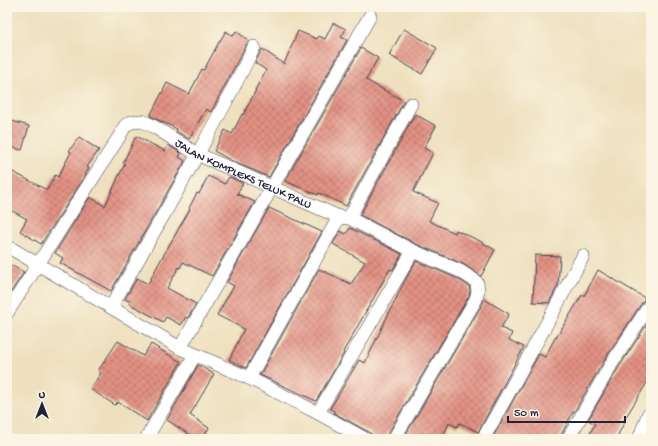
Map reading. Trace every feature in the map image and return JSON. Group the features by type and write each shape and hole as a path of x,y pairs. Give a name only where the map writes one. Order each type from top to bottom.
{"street":[{"path":"180,348 370,16"},
{"path":"111,307 197,154 254,47"},
{"path":"249,378 411,104"},
{"name":"JALAN KOMPLEKS TELUK PALU","path":"7,313 125,126 128,123 142,121 153,126 197,154 272,188 344,218 413,251 460,271 477,283 478,291 476,299 394,439"},
{"path":"7,246 180,348 249,378 365,439"},
{"path":"318,413 413,251"},
{"path":"483,439 583,256"},
{"path":"568,439 612,363 651,303"},
{"path":"146,439 196,354"},
{"path":"639,439 648,415"}],"building":[{"path":"333,23 346,29 341,37 347,40 269,177 236,163 214,151 225,130 232,134 266,70 255,63 262,49 284,64 298,31 317,39 319,36 325,39"},
{"path":"404,29 437,48 422,74 389,55"},
{"path":"226,31 233,36 236,31 249,41 211,112 206,109 189,139 176,131 177,129 150,116 167,83 189,94 202,69 204,70"},
{"path":"361,48 378,58 366,80 404,101 346,206 319,193 318,195 285,181"},
{"path":"415,114 436,126 424,148 433,153 413,192 438,203 429,221 455,233 456,230 495,250 481,276 463,264 416,244 360,215"},
{"path":"12,121 29,126 22,150 7,146 7,138"},
{"path":"136,136 165,151 168,145 181,153 179,157 185,161 111,291 60,263 63,258 55,253 90,197 105,206 125,164 123,163"},
{"path":"79,137 99,150 87,167 89,168 82,181 41,244 20,231 27,219 7,208 7,183 13,172 47,190 55,175 58,177 71,152 69,151"},
{"path":"208,176 225,184 229,177 243,183 237,194 255,202 212,276 183,262 180,268 179,267 167,288 196,304 188,318 186,317 181,325 166,317 163,322 130,304 131,302 125,299 137,278 148,284 190,209 189,208 197,193 199,194"},
{"path":"269,208 322,232 246,368 229,360 244,329 217,315 234,286 227,282"},
{"path":"350,228 402,254 393,270 390,269 316,401 260,375 319,269 351,284 365,262 333,244 340,231 346,234"},
{"path":"535,255 560,256 558,285 549,303 533,302"},
{"path":"416,261 456,278 469,286 469,296 386,439 373,439 369,432 334,413 334,411 330,409 359,360 365,363 402,286"},
{"path":"7,263 24,272 7,298"},
{"path":"598,270 645,298 605,359 573,412 559,439 492,439 539,354 545,357 556,336 556,338 582,295 584,296"},
{"path":"484,299 509,314 501,328 512,333 509,340 524,347 478,432 460,423 457,427 449,423 442,439 403,439 483,303"},
{"path":"651,318 651,376 624,420 625,421 616,439 587,439 595,424 588,420 619,367"},
{"path":"118,341 143,356 151,344 181,362 147,421 118,402 115,405 90,389 101,373 98,371"},
{"path":"198,365 214,374 190,415 209,428 202,439 196,439 167,420"}]}
